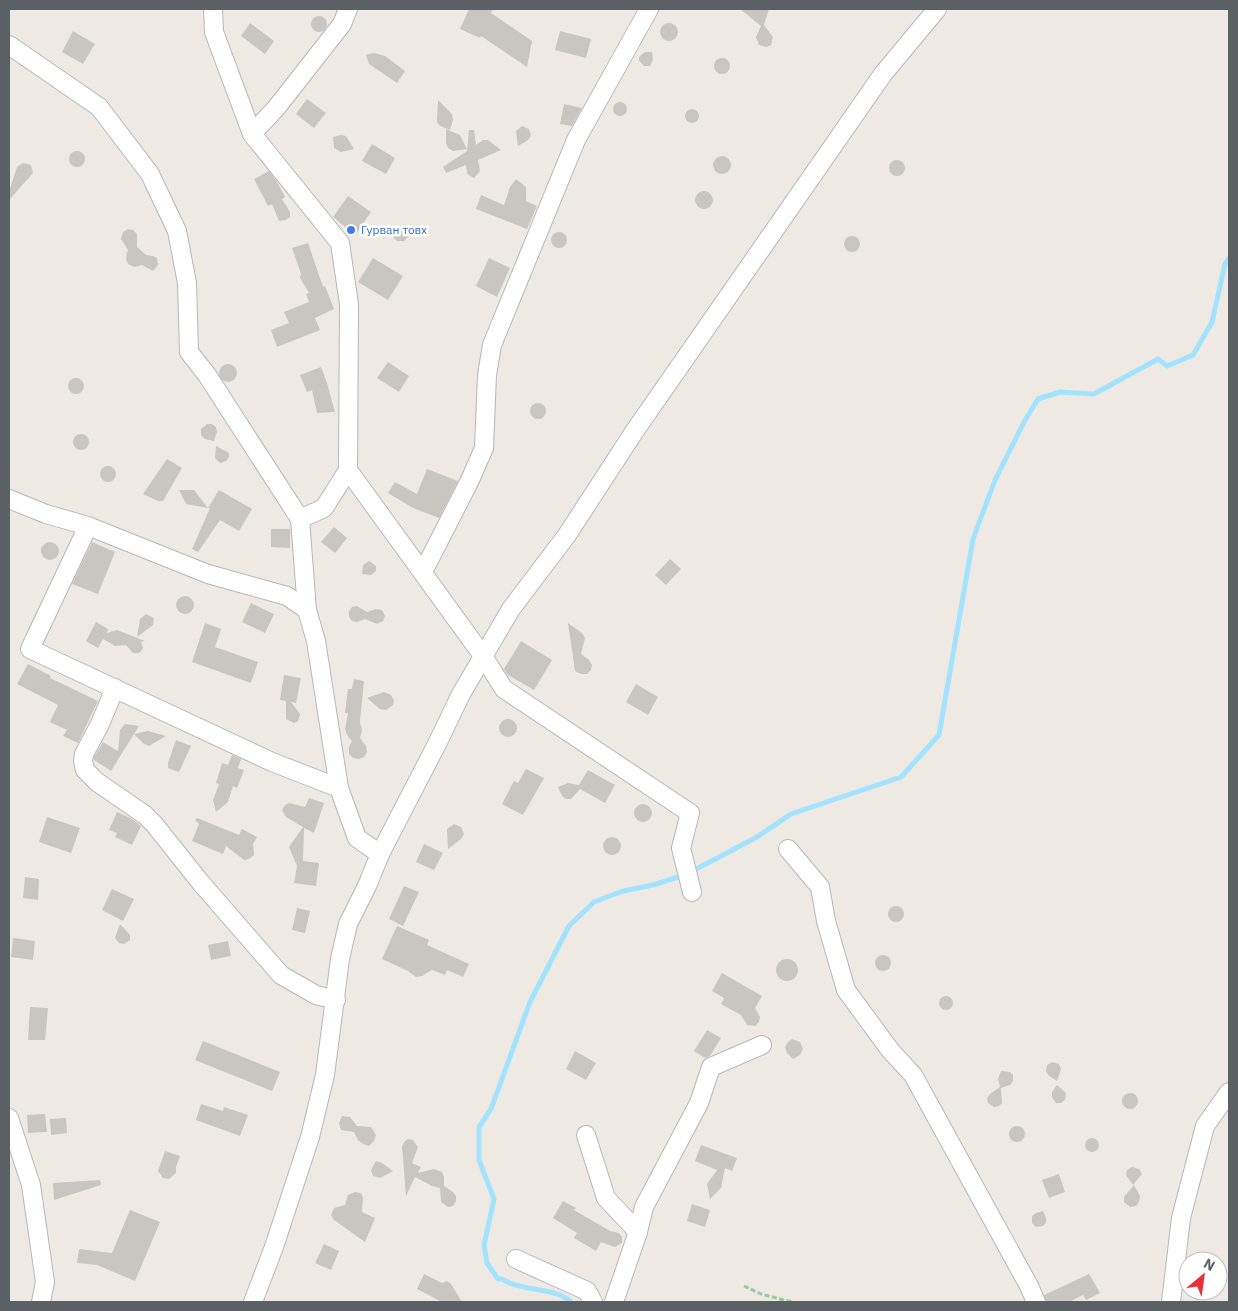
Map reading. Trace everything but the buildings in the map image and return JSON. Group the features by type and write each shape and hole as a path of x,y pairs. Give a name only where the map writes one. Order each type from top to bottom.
{"street":[{"path":"213,9 214,32 252,134 340,243 349,304 348,470 324,508 300,519"},
{"path":"252,134 277,106 342,24 348,9"},
{"path":"423,572 470,480 484,448 487,374 492,345 576,140 650,9"},
{"path":"253,1302 274,1248 310,1137 325,1075 340,959 348,924 380,854 461,694 511,608 567,536 634,432 884,74 937,9"},
{"path":"9,45 99,107 150,174 177,231 187,283 189,352 207,375 300,519 307,610 316,641 339,788 357,838 380,854"},
{"path":"348,470 483,656 504,689 690,813 681,848 691,888"},
{"path":"9,499 46,514 88,526 208,574 287,596 307,610"},
{"path":"88,526 30,648 272,762 339,788"},
{"path":"115,688 100,724 84,754 85,770 97,782 145,815 154,824 201,884 282,975 316,995 336,1000"},
{"path":"788,848 820,887 826,921 846,990 890,1050 913,1075 1036,1302"},
{"path":"614,1302 638,1232 644,1207 698,1103 711,1067 762,1045"},
{"path":"1171,1302 1181,1218 1204,1126 1229,1092"},
{"path":"9,1118 31,1185 45,1282 41,1302"},
{"path":"586,1135 606,1198 638,1232"},
{"path":"516,1259 587,1291 593,1302"}],"path":[{"path":"744,1286 762,1294 792,1302"}],"waterway":[{"path":"571,1302 557,1294 519,1286 498,1279 487,1263 484,1245 494,1199 479,1160 479,1127 491,1109 530,1002 569,926 594,902 623,891 653,885 685,875 757,837 791,814 901,777 939,735 973,539 995,480 1024,422 1038,399 1060,392 1094,394 1158,359 1167,366 1193,355 1212,322 1225,264 1229,258"}],"place":[{"name":"Гурван товх","path":"351,230"}]}
